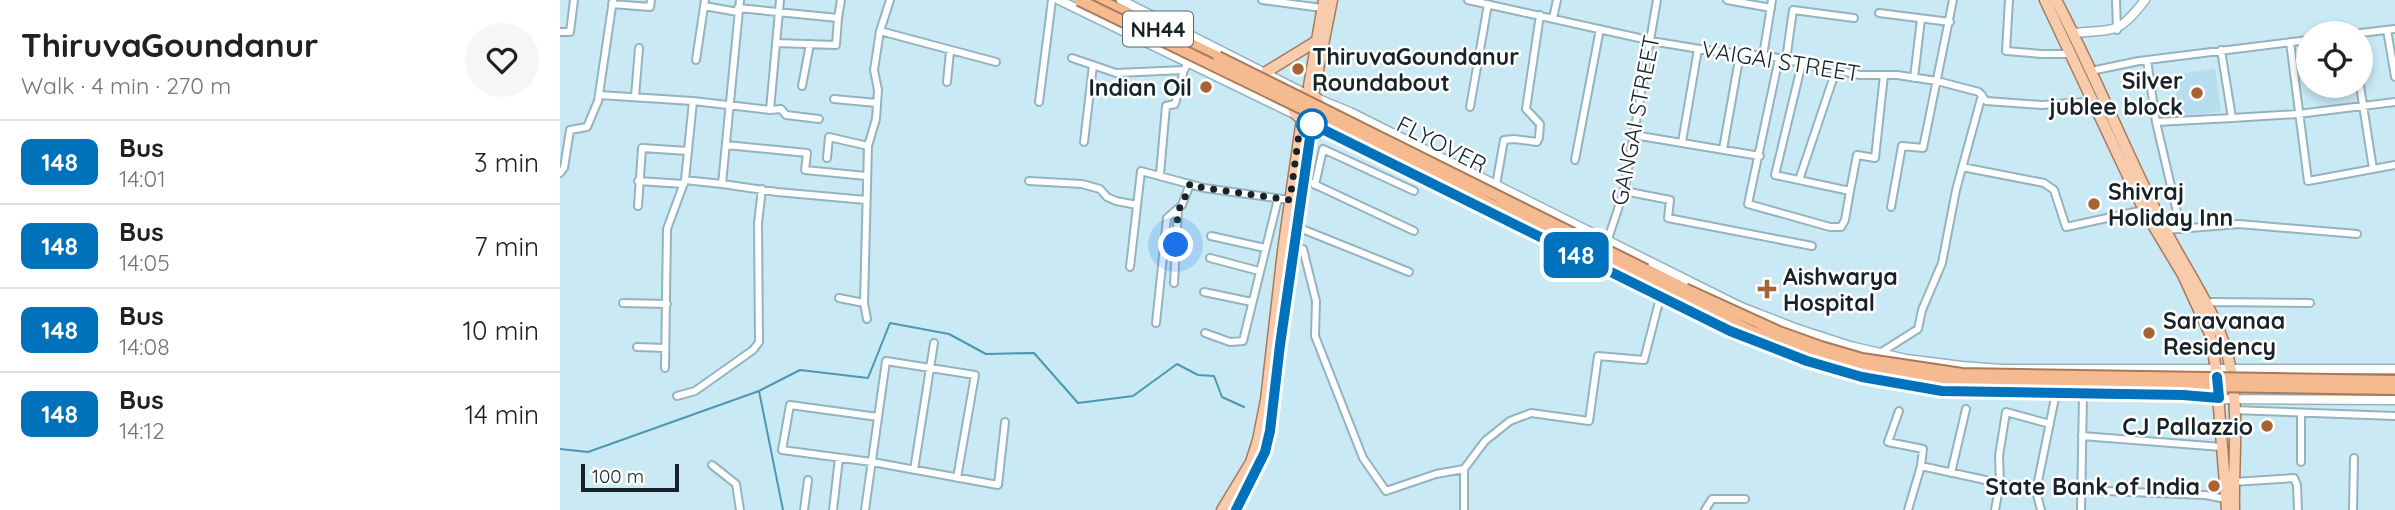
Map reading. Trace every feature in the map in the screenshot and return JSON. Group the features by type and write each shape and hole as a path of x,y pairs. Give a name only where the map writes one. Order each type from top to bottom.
{"highway":[{"name":"NH44","path":"1079,0 1367,140 1490,204 1683,293 1779,332 1862,359 1962,374 2395,381"},
{"name":"FLYOVER","path":"1099,0 1218,57 1643,274"},
{"name":"NH44","path":"1683,293 1751,331 1796,348 1858,366 1908,376 1990,384 2395,389"}],"main road":[{"path":"1310,95 1332,0"},
{"path":"2045,0 2144,210 2183,275 2210,334 2219,398 2227,505"},
{"path":"2056,0 2166,230 2207,304 2231,370 2234,510"},
{"path":"1222,510 1251,462 1266,400 1293,174 1306,119 1319,109 1310,95 1315,42 1323,4"},
{"path":"1266,72 1315,42"},
{"path":"1306,119 1294,110 1294,103 1298,97 1310,95"},
{"path":"1236,510 1265,452 1270,431 1304,180 1306,119"}],"street":[{"path":"560,32 570,32 575,0"},
{"path":"560,173 564,168 570,130 587,127 599,95 612,2 650,7 651,0"},
{"path":"722,184 740,0"},
{"path":"770,110 780,0"},
{"path":"776,43 836,46 841,0"},
{"path":"867,319 864,303 868,146 876,120 878,90 874,70 880,32 890,0"},
{"path":"1039,102 1052,0"},
{"path":"1059,0 1186,67 1306,119 1664,284 1765,346 1862,377 1942,391 2395,400"},
{"path":"1121,0 1608,239 1664,284 1741,307 1850,346 1906,359 2001,369 2395,369"},
{"path":"1262,0 1323,4"},
{"name":"VAIGAI STREET","path":"1468,0 1503,4 1651,41 1782,59 1860,75 1937,81 1979,92 1986,101 2042,105 2092,100"},
{"path":"1553,18 1557,0"},
{"name":"GANGAI STREET","path":"1608,239 1624,191 1657,0"},
{"path":"1727,0 1771,8"},
{"path":"1763,56 1772,0"},
{"path":"1891,207 1902,146 1923,148 1953,0"},
{"path":"2009,0 2006,51 2042,54 2083,52"},
{"path":"2116,0 2117,30"},
{"path":"2073,33 2117,30 2131,19 2145,0"},
{"path":"696,60 704,3 738,10 838,18"},
{"path":"1470,107 1488,4"},
{"path":"1854,18 1793,10 1748,204 1830,228 1841,227 1845,220 1857,155 1874,158 1884,75"},
{"path":"1879,13 1950,22"},
{"path":"1496,185 1504,140 1514,138 1537,142 1539,138 1540,124 1526,109 1540,15"},
{"path":"1914,78 1921,19"},
{"path":"1575,160 1600,29"},
{"path":"2373,31 2391,29 2395,77"},
{"path":"880,32 996,62"},
{"path":"2091,71 2147,60 2296,41"},
{"path":"2291,42 2308,181 2395,165"},
{"path":"802,86 810,44"},
{"path":"635,97 639,48"},
{"path":"1682,142 1698,49"},
{"path":"2221,50 2232,118"},
{"path":"947,82 950,51"},
{"path":"1723,149 1740,54"},
{"path":"1072,58 1116,73 1186,67"},
{"path":"2147,60 2156,122 2181,229"},
{"path":"1802,63 1774,174 1850,191"},
{"path":"1084,142 1093,65"},
{"path":"1160,174 1166,106 1175,104 1186,67"},
{"path":"1799,180 1836,70"},
{"path":"599,95 781,109 786,115 819,119"},
{"path":"1880,353 1918,329 1922,310 1942,263 1962,167 1982,96"},
{"path":"2362,98 2373,169"},
{"path":"834,99 877,103"},
{"path":"665,368 667,229 684,182 693,101"},
{"path":"2156,122 2298,114 2395,102"},
{"path":"1634,135 1759,156"},
{"path":"827,158 829,137 868,146"},
{"path":"726,145 807,153 805,170 866,176"},
{"path":"638,206 642,148 688,151"},
{"path":"1315,185 1323,149 1414,191"},
{"path":"1962,167 2044,183 2054,190 2066,227 2144,210"},
{"path":"1130,267 1141,171 1204,188 1290,200"},
{"path":"1293,174 1413,231"},
{"path":"638,181 722,184 866,200"},
{"path":"1029,181 1082,184 1100,189 1107,197 1116,201 1137,205"},
{"path":"1156,323 1167,218 1182,205 1190,184"},
{"path":"677,396 695,391 753,350 759,342 758,223 762,189"},
{"path":"1624,191 1670,200 1668,218 1812,246"},
{"path":"1205,333 1230,342 1244,341 1278,199"},
{"path":"1174,283 1178,210"},
{"path":"1286,223 1409,272"},
{"path":"2166,230 2239,224 2357,234"},
{"path":"1211,236 1265,248"},
{"path":"1303,249 1316,301 1315,336 1363,458 1385,491 1436,474 1464,469"},
{"path":"1210,258 1259,271"},
{"path":"1464,510 1464,469 1485,441 1510,421 1531,413 1589,421 1598,356 1644,360 1664,284"},
{"path":"1204,292 1252,302"},
{"path":"839,298 864,303"},
{"path":"623,303 667,304"},
{"path":"2207,304 2310,303"},
{"path":"915,470 934,343"},
{"path":"637,347 666,348"},
{"path":"866,510 886,361 975,375 957,478"},
{"path":"2041,510 2036,491 2056,393"},
{"path":"2081,510 2082,394"},
{"path":"878,417 790,405 782,450 872,462 998,485 1005,422"},
{"path":"1951,473 1965,409"},
{"path":"2233,410 2395,416"},
{"path":"1899,411 1888,442 1923,449 1921,466 1908,510"},
{"path":"1995,510 2006,412 2050,424"},
{"path":"2301,413 2301,462"},
{"path":"2082,436 2222,447"},
{"path":"833,510 839,458"},
{"path":"2353,510 2354,458"},
{"path":"712,465 736,484 740,510"},
{"path":"1921,466 2036,491"},
{"path":"2234,482 2294,478 2297,485 2298,510"},
{"path":"804,510 807,480"},
{"path":"2081,490 2205,495 2227,505"},
{"path":"1705,510 1712,499 1745,499"}],"shaded area":[{"name":"Silver jublee block","path":"2215,68 2221,112 2177,116 2175,75"}],"waterway":[{"path":"560,449 588,452 759,391 800,370 868,378 890,323 949,334 986,354 1034,353 1078,403 1133,396 1177,364 1198,375 1214,376 1222,397 1244,407"},
{"path":"759,391 783,510"}],"bus line":[{"name":"148","path":"1236,510 1265,452 1270,431 1312,124 1730,331 1807,361 1862,377 1942,391 2219,398 2217,377"}],"place":[{"name":"ThiruvaGoundanur Roundabout","path":"1298,69"},
{"name":"Indian Oil","path":"1206,87"},
{"name":"Silver jublee block","path":"2197,93"},
{"name":"Shivraj Holiday Inn","path":"2094,204"},
{"name":"Aishwarya Hospital","path":"1767,289"},
{"name":"Saravanaa Residency","path":"2149,333"},
{"name":"CJ Pallazzio","path":"2267,426"},
{"name":"State Bank of India","path":"2214,486"}],"route":[{"path":"1176,245 1178,210 1190,184 1290,200 1301,119 1312,124"}]}
